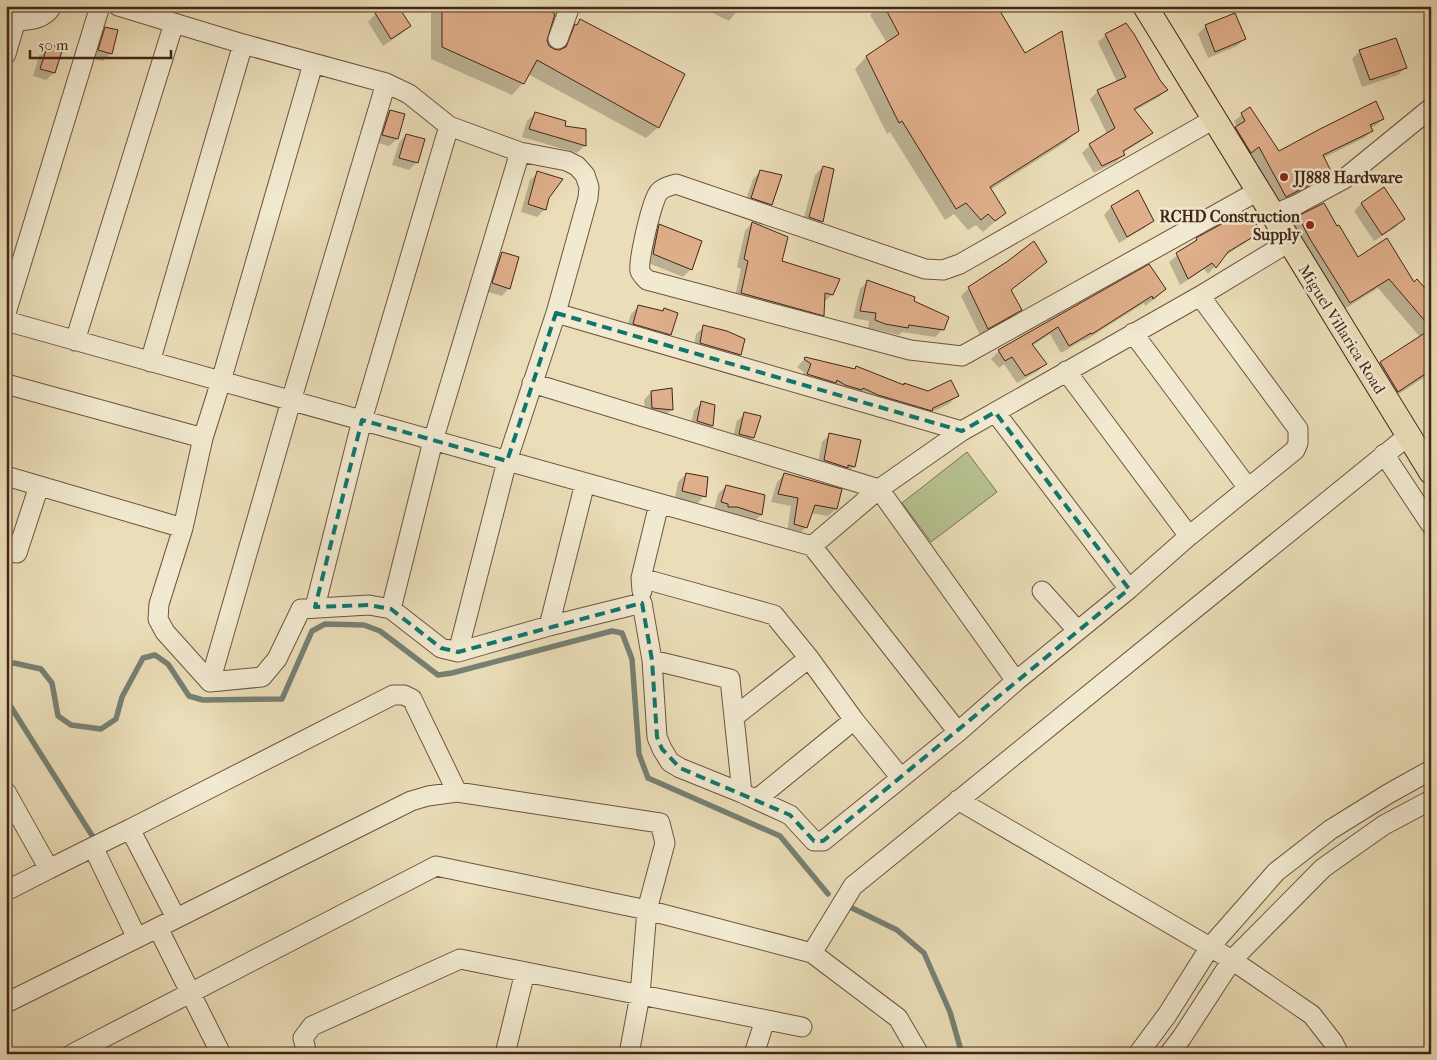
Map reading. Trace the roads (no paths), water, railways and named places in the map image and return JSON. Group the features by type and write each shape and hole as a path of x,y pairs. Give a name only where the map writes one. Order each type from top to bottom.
{"main road":[{"name":"Miguel Villarica Road","path":"1145,6 1272,216 1290,242 1431,472"}],"street":[{"path":"6,54 11,20 35,19 48,12 52,6"},
{"path":"6,313 100,6"},
{"path":"118,6 243,44 386,84 409,94 449,126 520,152 567,161 577,166 585,175 589,187 588,198 556,313 507,461 458,652"},
{"path":"558,39 570,6"},
{"path":"75,341 174,23"},
{"path":"150,362 243,44"},
{"path":"210,682 165,632 158,619 159,604 183,528 203,438 313,64"},
{"path":"210,682 291,401 386,84"},
{"path":"1272,216 1344,180 1431,108"},
{"path":"1214,119 960,264 943,270 925,269 676,184 658,192 645,234 640,272 647,280 910,350 962,356 1258,192"},
{"path":"315,607 362,420 449,126"},
{"path":"391,609 433,441 520,152"},
{"path":"812,546 879,489 962,431 1200,296 1290,242"},
{"path":"659,504 641,578 642,603 652,660 657,737 662,750 670,762 680,768 750,796 790,816 814,841 823,841 958,732 1077,630 1130,589 1189,536 1295,450 1298,443 1298,429 1200,296"},
{"path":"556,313 962,431"},
{"path":"6,321 812,546 958,732"},
{"path":"1134,332 1248,488"},
{"path":"1066,371 1189,536"},
{"path":"532,383 879,489 1016,681"},
{"path":"6,384 203,438"},
{"path":"995,412 1130,589"},
{"path":"812,953 853,886 1408,436"},
{"path":"1384,454 1431,525"},
{"path":"6,476 183,528"},
{"path":"549,626 585,483"},
{"path":"6,550 17,553 39,486"},
{"path":"641,578 774,615 901,778"},
{"path":"1042,590 1077,630"},
{"path":"210,682 262,677 277,659 301,609 368,605 391,609 441,648 458,652 549,626 642,603"},
{"path":"734,717 809,658"},
{"path":"652,660 730,679 734,717 750,796"},
{"path":"6,891 393,695 404,694 412,699 457,792"},
{"path":"750,796 854,720"},
{"path":"1138,1054 1167,1015 1210,947 1276,872 1330,830 1431,770"},
{"path":"6,792 49,869"},
{"path":"6,1003 411,801 428,796 457,792 660,823 665,843 647,910 640,995 629,1054"},
{"path":"958,800 1232,960 1312,1015 1333,1042 1339,1054"},
{"path":"1170,1054 1232,960 1323,868 1384,825 1431,800"},
{"path":"130,829 176,918"},
{"path":"93,847 137,938"},
{"path":"72,1054 436,866 647,910 812,953 898,1018 919,1054"},
{"path":"158,928 222,1054"},
{"path":"307,1054 303,1038 312,1026 460,959 802,1027"},
{"path":"505,1054 525,972"},
{"path":"754,1054 765,1020"}],"waterway":[{"path":"6,665 14,663 41,669 52,683 58,716 71,725 101,729 116,719 122,697 143,658 155,655 168,664 189,696 203,700 282,699 312,631 325,624 364,625 380,631 438,675 612,631 622,633 632,659 639,754 648,778 780,836 828,894"},
{"path":"6,699 93,837"},
{"path":"852,908 897,930 924,953 950,1012 962,1054"}],"place":[{"name":"JJ888 Hardware","path":"1284,177"},
{"name":"RCHD Construction Supply","path":"1310,225"}]}
